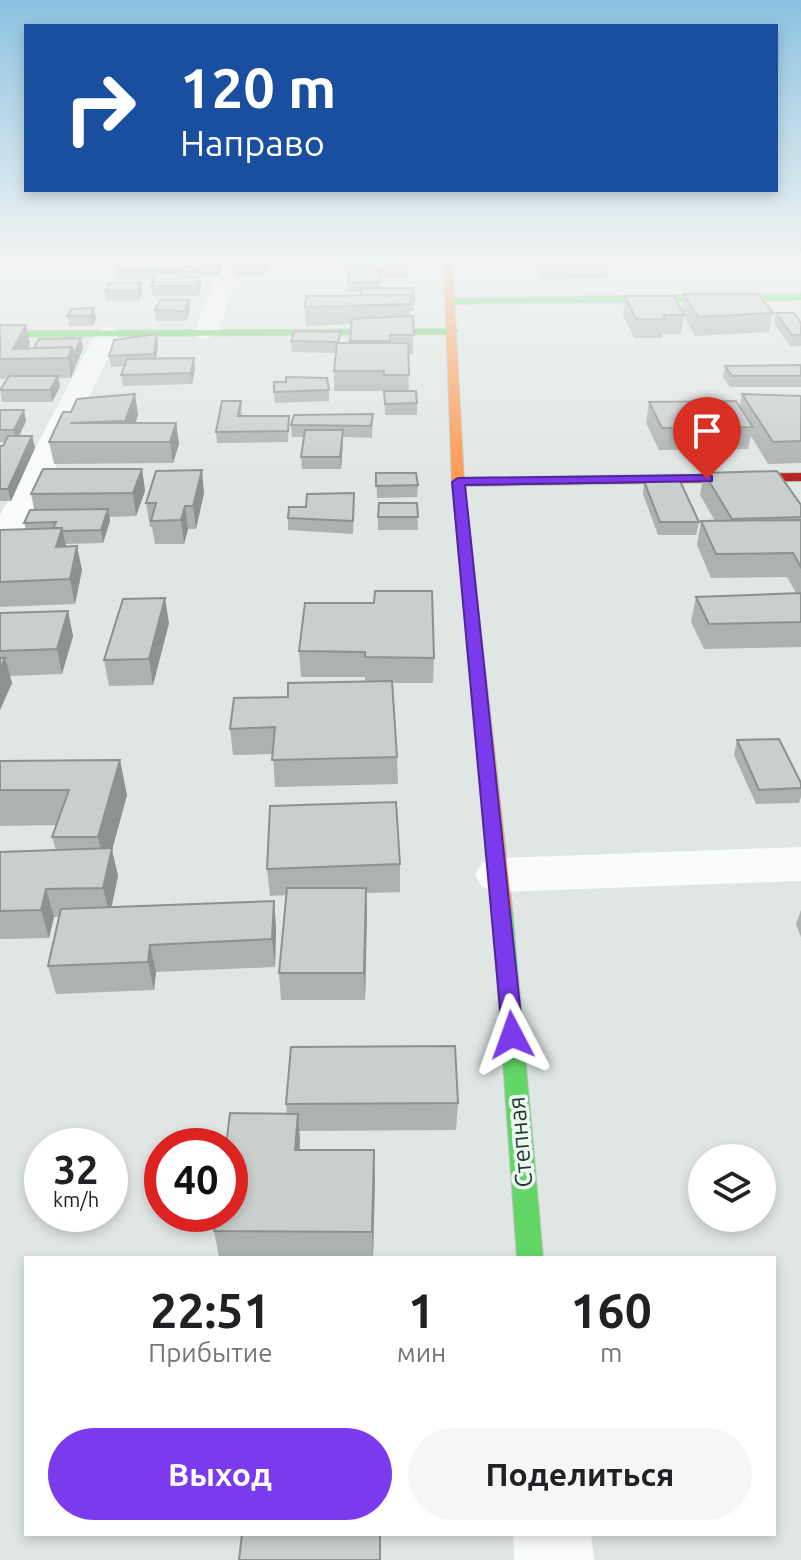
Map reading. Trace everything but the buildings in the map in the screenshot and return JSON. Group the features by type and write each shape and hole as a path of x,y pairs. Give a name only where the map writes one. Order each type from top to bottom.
{"street":[{"path":"0,334 22,334"},
{"path":"0,547 108,334"},
{"name":"Степная","path":"453,334 458,482 499,875 530,1256"},
{"path":"458,482 801,477"},
{"path":"499,875 801,864"},
{"path":"552,1536 554,1560"}],"traffic: fast":[{"path":"0,334 30,334"},
{"path":"502,908 530,1256"}],"traffic: slow":[{"path":"451,334 458,482 502,908"}],"traffic: jam":[{"path":"458,482 801,477"}],"route":[{"path":"512,1035 499,875 458,482 707,479"}]}
